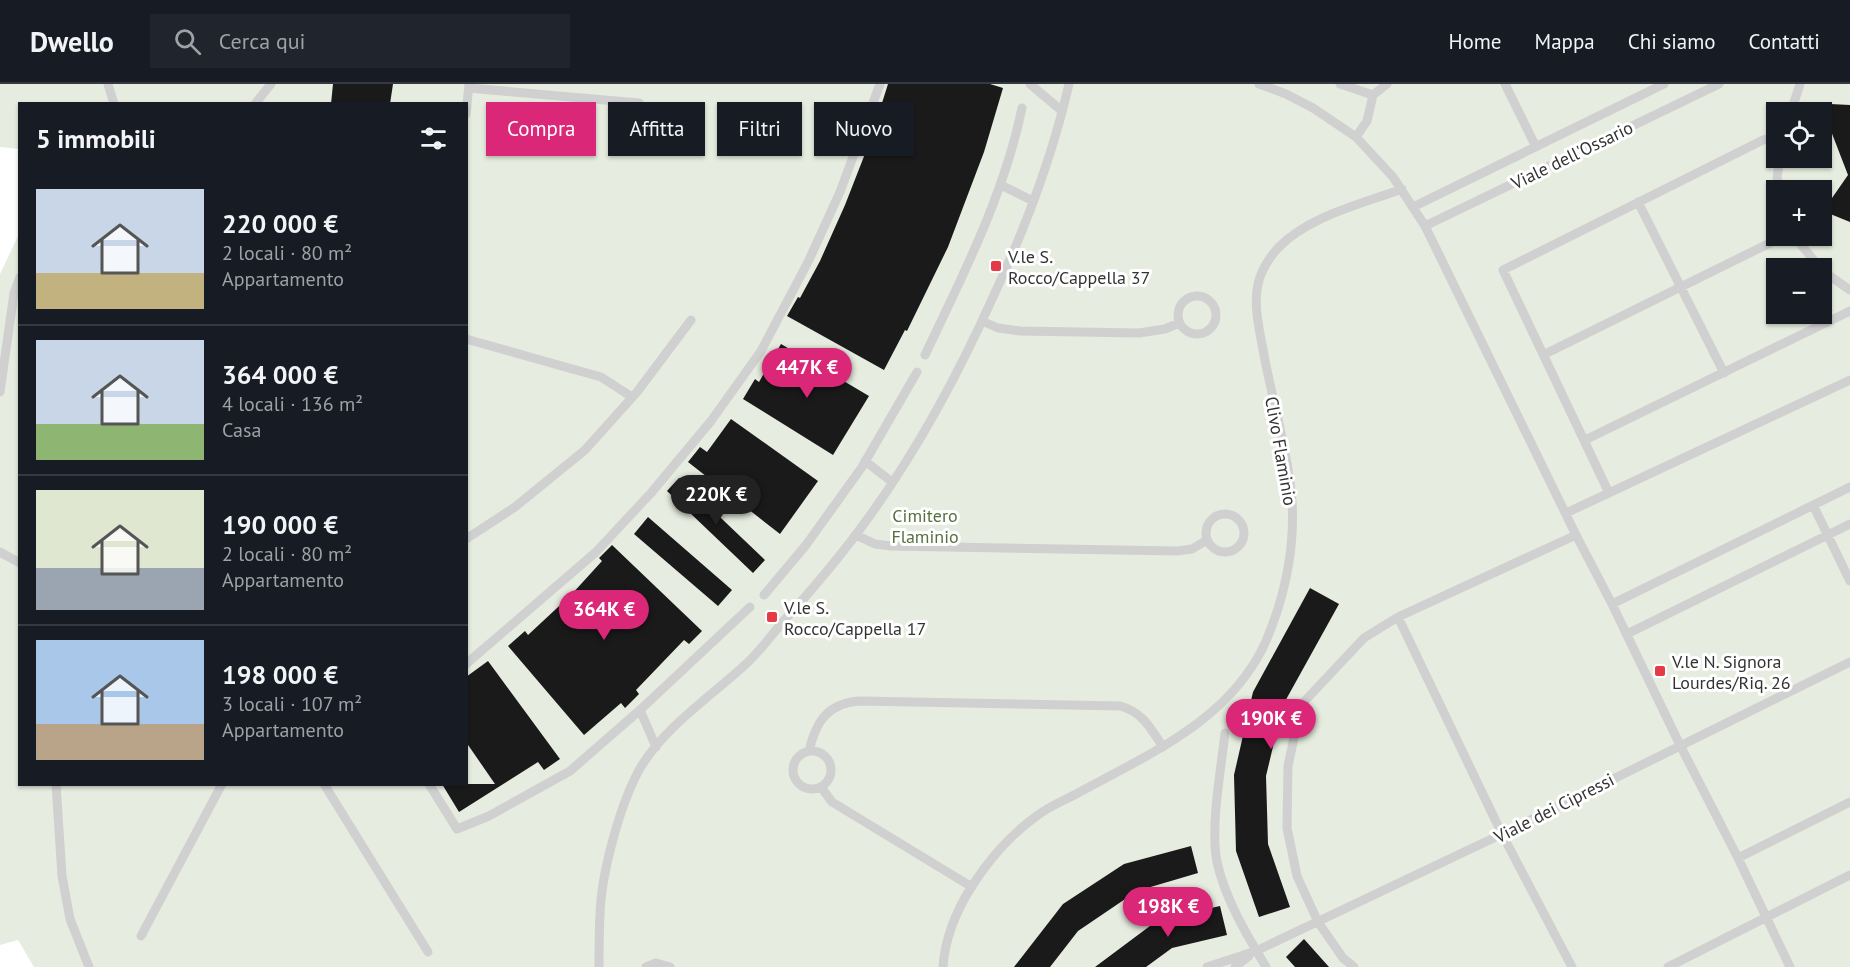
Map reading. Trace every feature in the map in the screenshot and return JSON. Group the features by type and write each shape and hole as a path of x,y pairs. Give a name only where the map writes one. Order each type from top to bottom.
{"lane":[{"path":"108,84 113,102"},
{"path":"256,102 270,84"},
{"path":"468,662 596,552 651,493 711,421 761,351 808,262 840,192 880,84"},
{"path":"1030,84 1062,111"},
{"path":"599,967 600,913 610,851 624,806 639,771 656,747 687,716 749,662 813,590 856,535 922,437 968,353 1033,201 1069,84"},
{"path":"1259,84 1286,94 1313,108 1356,137 1402,189 1425,226 1790,967"},
{"path":"1340,84 1373,96"},
{"path":"1356,137 1367,121 1373,96 1387,84"},
{"path":"1505,84 1536,147"},
{"path":"1638,84 1643,94"},
{"path":"1413,207 1664,84"},
{"name":"Viale dell'Ossario","path":"1425,226 1719,84"},
{"path":"1794,102 1800,84"},
{"path":"467,102 469,86 629,102"},
{"path":"925,355 1001,185 1014,146 1022,108"},
{"path":"1609,493 1545,354 1503,270 1766,139"},
{"path":"1001,185 1033,201"},
{"name":"Clivo Flaminio","path":"943,967 945,946 954,921 987,864 1010,838 1039,814 1163,747 1192,728 1231,693 1251,669 1271,629 1285,588 1290,567 1293,523 1287,465 1259,327 1257,295 1261,273 1273,254 1293,236 1327,217 1402,189"},
{"path":"1638,202 1724,373"},
{"path":"1545,354 1766,245"},
{"path":"1802,246 1811,258"},
{"path":"1832,277 1850,290"},
{"path":"0,392 14,293 18,282"},
{"path":"1192,297 1204,298 1214,306 1216,318 1205,333 1187,332 1179,322 1178,310 1181,304 1192,297"},
{"path":"1585,440 1850,311"},
{"path":"468,538 515,507 585,450 632,397 691,320"},
{"path":"982,321 1020,331 1115,333 1148,333 1165,329 1179,322"},
{"path":"468,340 602,377 632,397"},
{"path":"764,595 806,545 865,461 917,372"},
{"path":"1566,513 1850,380"},
{"path":"865,461 892,482"},
{"path":"1612,604 1850,487"},
{"path":"1813,505 1850,581"},
{"path":"1220,514 1232,515 1242,524 1244,536 1242,542 1233,550 1221,552 1210,546 1207,540 1206,528 1209,522 1220,514"},
{"path":"1626,634 1850,524"},
{"path":"856,535 875,544 891,546 1166,551 1192,549 1207,540"},
{"path":"1354,967 1343,958 1318,922 1297,876 1287,828 1288,766 1301,705 1364,638 1398,617 1576,535"},
{"path":"0,552 18,562"},
{"path":"430,786 457,830 489,816 570,771 640,710 750,607"},
{"path":"1398,617 1502,834 1572,967"},
{"name":"Viale dei Cipressi","path":"1256,951 1502,834 1850,662"},
{"path":"809,751 817,726 827,713 843,702 860,701 1120,706 1136,712 1143,718 1163,747"},
{"path":"640,710 656,747"},
{"path":"1225,733 1215,833 1217,860 1224,886 1266,967"},
{"path":"809,751 822,754 830,764 829,777 820,787 809,789 798,783 793,773 793,766 798,756 809,751"},
{"path":"56,786 62,876 70,919 89,967"},
{"path":"141,936 221,786"},
{"path":"325,786 428,952"},
{"path":"820,787 832,802 972,887"},
{"path":"1738,858 1850,802"},
{"path":"1668,967 1850,875"},
{"path":"1207,967 1256,951"},
{"path":"1235,967 1256,951"},
{"path":"646,967 662,963 670,967"}],"green space":[{"name":"Cimitero Flaminio","path":"0,84 1850,84 1850,967 34,967 18,940 0,945 0,274 18,236 18,786 468,786 468,102 18,102 18,149 0,147"}],"building":[{"path":"333,84 393,84 390,102 331,102"},
{"path":"888,84 990,84 1003,88 984,152 948,247 907,331 905,330 884,370 787,316 798,297 800,298 820,261 864,156 914,156 914,102 882,102"},
{"path":"1832,104 1850,105 1850,222 1832,215 1832,198 1848,175 1832,134"},
{"path":"781,344 869,396 833,455 743,399 755,379 759,382"},
{"path":"731,419 818,481 780,534 688,462 700,447 707,452"},
{"path":"679,478 765,560 753,573 667,491"},
{"path":"648,517 732,590 718,606 634,534"},
{"path":"612,545 702,631 689,644 684,640 636,690 639,694 625,708 621,703 584,735 508,646 525,631 528,635 571,595 602,561 599,558"},
{"path":"1310,588 1339,604 1283,705 1266,776 1268,844 1290,907 1259,917 1236,851 1234,775 1253,692"},
{"path":"488,661 560,759 544,770 538,762 459,812 443,786 495,784 468,745 468,676"},
{"path":"1191,846 1198,873 1137,891 1078,931 1050,967 1014,967 1063,904 1124,864"},
{"path":"1220,906 1227,935 1172,948 1146,967 1095,967 1158,920"},
{"path":"1304,939 1329,967 1295,967 1286,957"}],"place":[{"name":"V.le S. Rocco/Cappella 37","path":"996,266"},
{"name":"V.le S. Rocco/Cappella 17","path":"772,617"},
{"name":"V.le N. Signora Lourdes/Riq. 26","path":"1660,671"}]}
